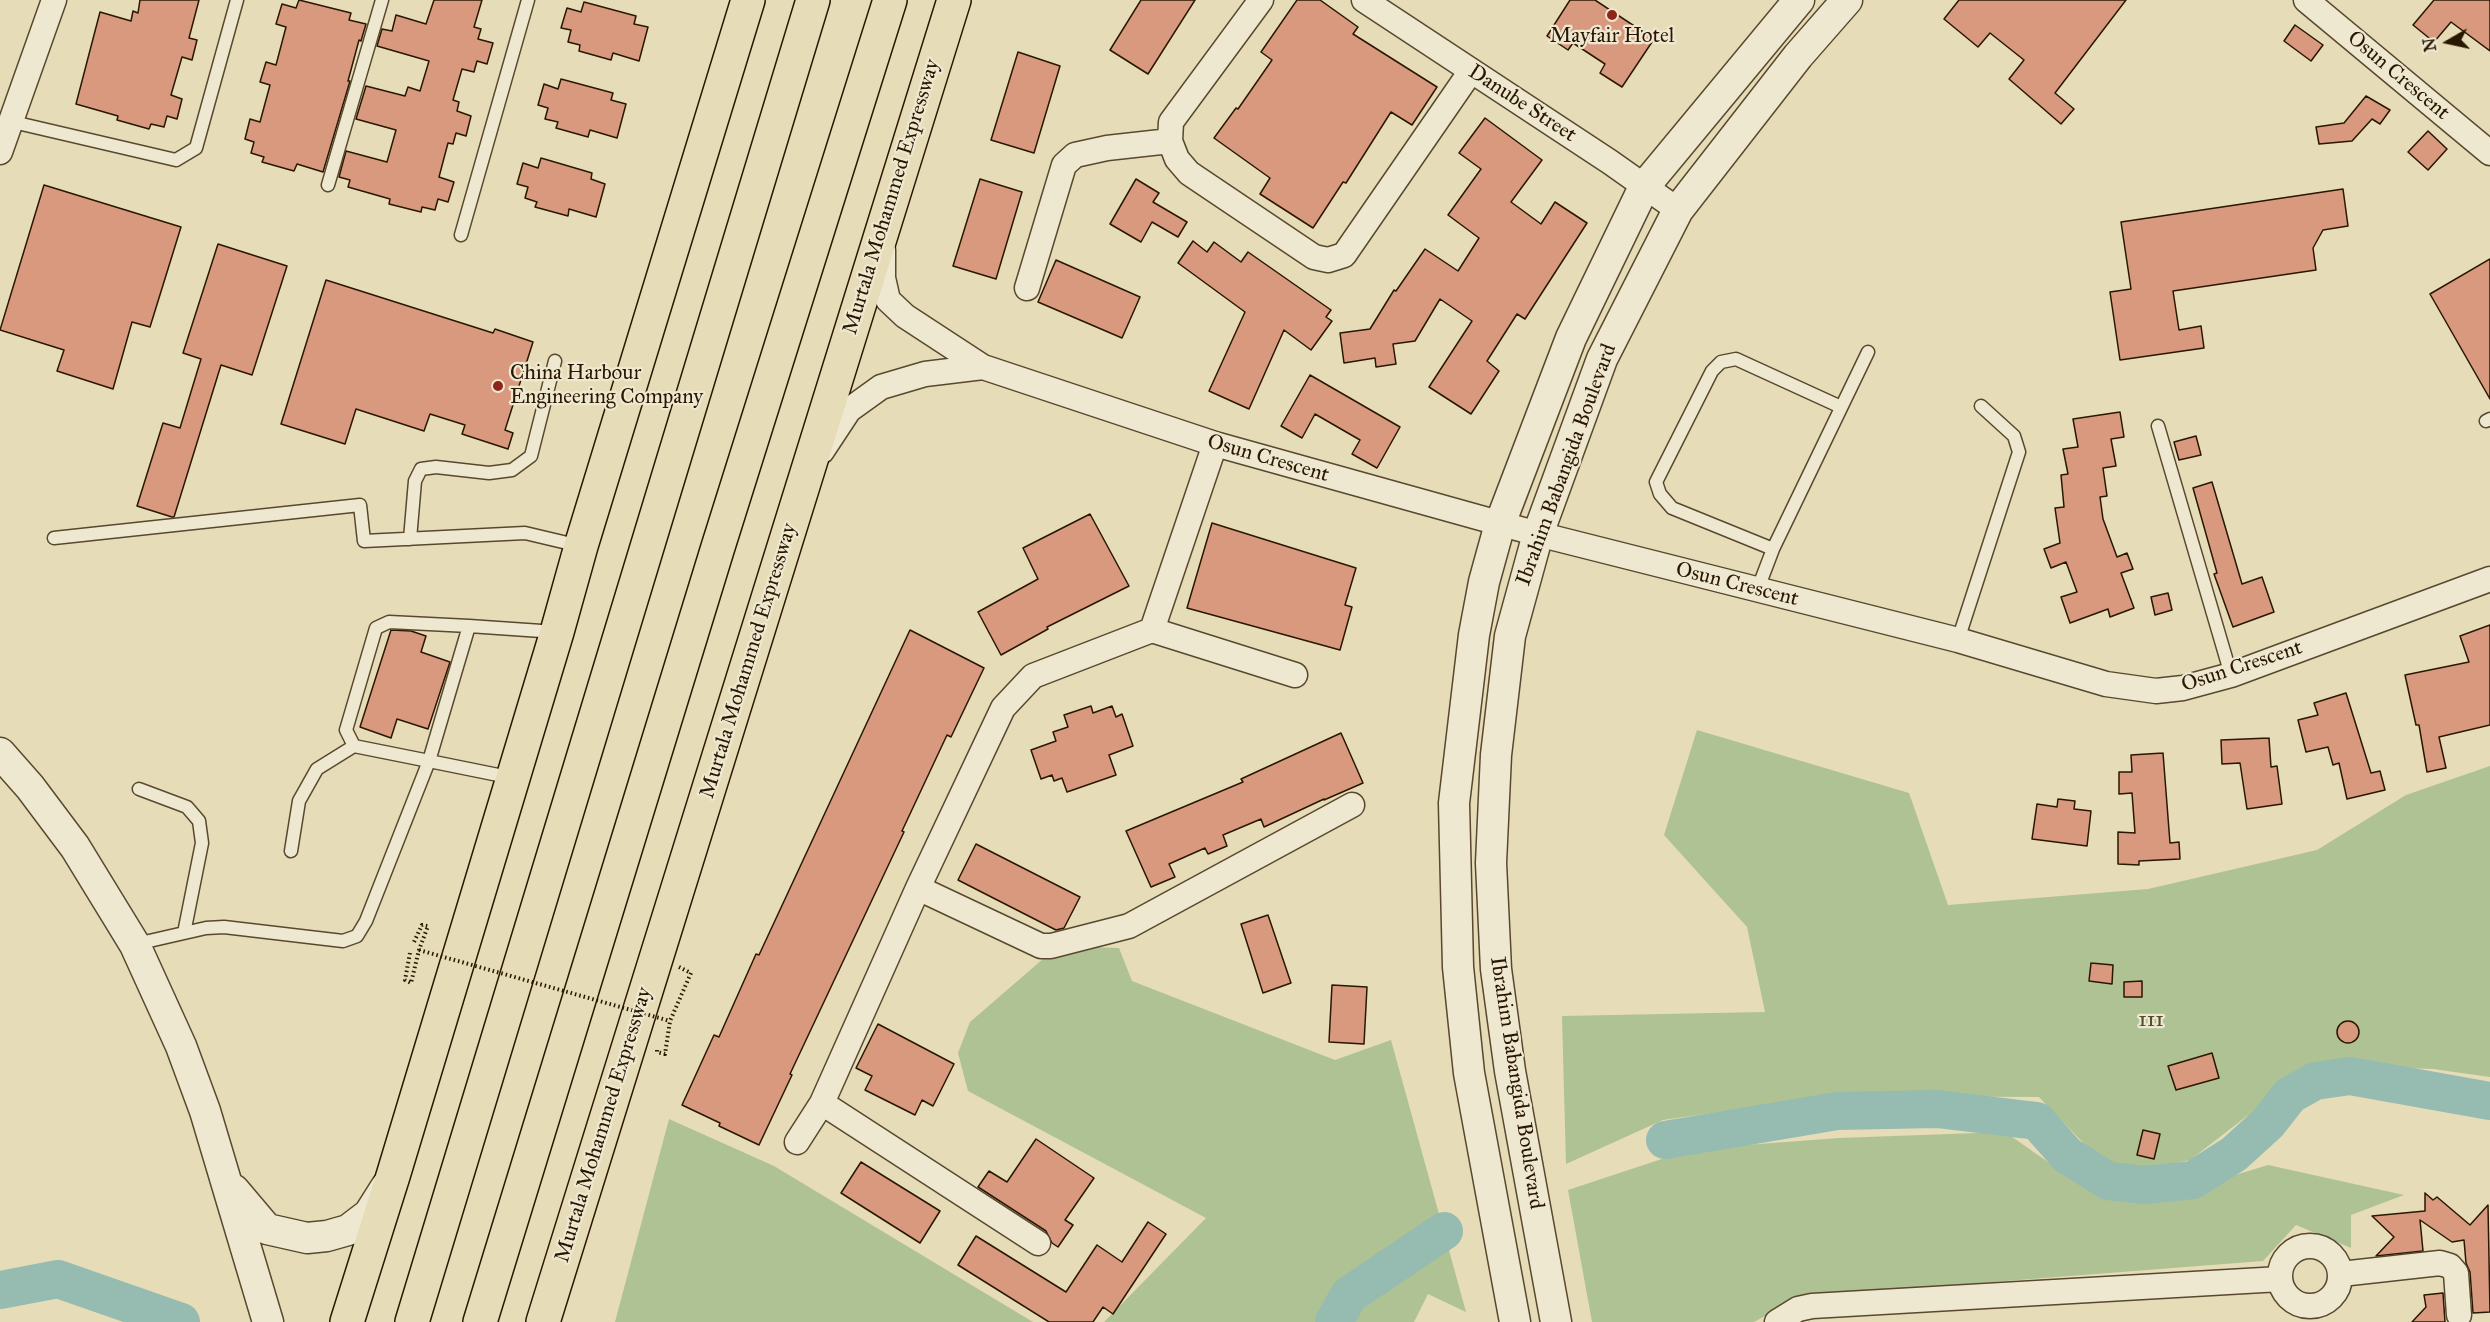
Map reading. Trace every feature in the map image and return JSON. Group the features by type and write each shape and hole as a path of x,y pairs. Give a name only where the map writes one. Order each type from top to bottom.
{"highway":[{"path":"347,1322 748,0"},
{"path":"412,1322 813,0"},
{"path":"480,1322 722,535 890,0"},
{"name":"Murtala Mohammed Expressway","path":"543,1322 954,0"}],"street":[{"path":"0,152 13,122 54,0"},
{"path":"1261,0 1171,122 1170,141 1177,159 1190,173 1314,257 1328,260 1344,255 1471,71"},
{"name":"Danube Street","path":"1364,0 1678,210"},
{"name":"Ibrahim Babangida Boulevard","path":"1515,1322 1469,1073 1458,967 1454,824 1458,758 1474,635 1484,582 1500,524 1571,338 1644,187 1799,0"},
{"name":"Ibrahim Babangida Boulevard","path":"1556,1322 1510,1071 1496,969 1491,863 1496,755 1510,636 1538,534 1602,360 1678,210 1798,56 1847,0"},
{"name":"Osun Crescent","path":"2306,0 2490,153"},
{"path":"1027,288 1064,165 1075,155 1107,148 1170,141"},
{"path":"886,215 882,260 888,300 906,316 983,367"},
{"path":"807,475 849,410 881,387 925,374 983,367"},
{"name":"Osun Crescent","path":"983,367 1215,444 1500,524 1757,591 1958,640 2106,684 2156,691 2183,688 2231,675 2490,579"},
{"path":"1152,630 1215,444"},
{"path":"797,1142 822,1103 918,888 1003,708 1033,676 1152,630 1294,675"},
{"path":"0,753 75,847 135,945 181,1046 205,1111 268,1322"},
{"path":"918,888 1041,946 1051,946 1129,926 1352,805"},
{"path":"822,1103 1038,1243"},
{"path":"223,1176 251,1213 267,1229 307,1238 327,1236 348,1230 369,1214 393,1176"},
{"path":"2308,1245 2326,1250 2334,1256 2341,1274 2335,1294 2318,1305 2307,1306 2289,1298 2280,1279 2284,1260 2290,1253 2308,1245"},
{"path":"2341,1274 2440,1263 2450,1266 2456,1274 2459,1315"},
{"path":"1777,1322 1798,1309 1812,1306 2280,1279"}],"lane":[{"path":"13,122 176,160 196,148 237,0"},
{"path":"328,185 382,0"},
{"path":"461,235 528,0"},
{"path":"1757,591 1773,549 1868,351"},
{"path":"1773,549 1672,508 1660,494 1656,482 1712,371 1721,362 1736,359 1841,407"},
{"path":"410,539 415,481 421,469 436,467 489,473 512,470 531,456 555,361"},
{"path":"1958,640 2019,452 2014,436 1981,406"},
{"path":"2158,426 2231,675"},
{"path":"54,538 360,505 364,541 525,533 581,546"},
{"path":"354,746 346,730 376,628 389,622 557,632"},
{"path":"135,945 206,928 224,927 343,941 357,936 366,921 429,761 469,626"},
{"path":"291,851 299,801 317,769 354,746 513,778"},
{"path":"139,789 186,807 199,821 202,843 184,933"}],"path":[{"path":"410,953 405,980 411,983 418,950 429,926 422,925 414,944"},
{"path":"418,950 670,1021"},
{"path":"659,1043 657,1052 664,1054 670,1021 691,973"},
{"path":"661,1035 664,1026"}],"green space":[{"name":"111","path":"1697,730 1909,793 1948,905 2148,889 2317,850 2406,795 2490,766 2490,1077 2433,1069 2313,1065 2190,1160 2136,1172 2095,1155 2039,1097 1831,1096 1663,1120 1566,1164 1562,1016 1765,1012 1747,927 1664,835"},
{"path":"1058,946 1119,948 1132,981 1335,1060 1391,1040 1466,1312 1428,1294 1414,1322 1104,1322 1206,1218 968,1091 958,1053 970,1022"},
{"path":"669,1119 774,1166 1033,1322 615,1322"},
{"path":"2005,1132 2058,1169 2144,1203 2268,1165 2404,1195 2351,1215 2351,1248 2296,1225 2263,1261 1800,1297 1754,1322 1592,1322 1568,1190 1692,1149 1839,1138"}],"building":[{"path":"140,0 199,0 189,38 197,40 192,60 182,57 171,95 182,99 177,119 167,116 164,127 151,124 149,129 117,120 118,116 76,104 100,12 131,21 133,11 138,13"},
{"path":"299,0 351,13 349,20 366,24 361,41 359,40 348,81 350,81 323,172 297,164 294,171 262,162 264,157 251,153 254,142 245,139 250,119 260,122 270,85 260,82 266,62 276,65 286,27 276,24 282,4 296,8"},
{"path":"434,0 482,0 474,27 481,29 478,39 493,43 487,64 477,61 474,72 462,69 453,100 459,102 457,111 471,116 466,136 456,133 453,144 448,143 439,177 454,182 448,202 438,199 435,210 422,207 421,212 389,204 390,199 348,187 350,180 339,177 346,151 387,162 396,130 356,119 366,86 405,96 408,87 420,91 429,61 377,46 382,29 392,31 396,15 426,24"},
{"path":"1141,0 1195,0 1148,74 1110,50"},
{"path":"1297,0 1320,0 1358,27 1353,34 1437,87 1412,125 1391,112 1346,183 1343,182 1313,228 1260,194 1270,178 1214,138 1236,108 1238,109 1272,60 1261,52"},
{"path":"1570,0 1595,0 1654,39 1622,87 1600,73 1605,64 1573,43 1568,50 1547,36"},
{"path":"1959,0 2126,0 2055,93 2074,109 2061,124 2009,79 2024,60 1990,33 1978,47 1944,19"},
{"path":"2434,0 2490,0 2490,51 2451,22 2434,42 2413,25"},
{"path":"584,2 636,16 634,24 648,27 639,61 613,53 611,60 579,51 580,45 568,42 571,30 561,28 567,8 581,12"},
{"path":"2295,25 2323,45 2311,61 2284,41"},
{"path":"1018,52 1060,66 1034,153 991,140"},
{"path":"561,79 613,93 611,100 626,104 617,138 590,130 588,137 556,128 558,122 545,119 548,108 538,105 544,84 558,89"},
{"path":"2366,96 2390,110 2380,124 2372,119 2352,141 2319,144 2316,127 2344,123"},
{"path":"1485,118 1542,160 1511,202 1541,224 1555,202 1587,223 1525,319 1517,314 1487,361 1499,371 1471,414 1429,387 1472,321 1440,299 1415,341 1393,344 1396,364 1376,367 1375,358 1344,363 1340,333 1370,329 1394,290 1396,291 1425,249 1458,271 1479,238 1448,215 1481,169 1459,153"},
{"path":"2428,131 2447,149 2428,170 2408,152"},
{"path":"541,158 592,173 591,179 605,184 596,217 569,209 568,216 535,207 537,202 525,198 528,187 517,184 523,163 538,168"},
{"path":"980,179 1022,192 996,279 953,266"},
{"path":"1136,179 1159,193 1153,202 1187,222 1178,237 1152,222 1141,242 1110,224"},
{"path":"44,185 181,227 150,327 132,322 113,389 57,371 64,350 0,330"},
{"path":"2343,189 2348,226 2323,230 2313,248 2316,270 2173,291 2179,330 2201,326 2204,348 2120,360 2110,292 2131,289 2121,222"},
{"path":"1193,241 1207,252 1214,242 1241,262 1248,252 1331,310 1326,317 1332,321 1311,350 1284,330 1249,409 1209,391 1245,312 1178,263"},
{"path":"218,244 287,266 252,375 221,365 174,517 172,517 137,506 163,423 180,428 201,359 183,353"},
{"path":"2490,259 2490,399 2430,294"},
{"path":"1056,260 1140,297 1122,338 1038,302"},
{"path":"326,280 493,333 495,329 533,342 505,430 513,433 508,449 462,434 465,425 430,414 424,431 356,409 345,444 281,424"},
{"path":"1310,375 1400,427 1377,468 1352,454 1360,440 1315,414 1302,438 1281,426"},
{"path":"2120,412 2124,437 2111,439 2116,466 2103,468 2107,496 2100,497 2103,519 2117,557 2127,553 2133,569 2121,573 2134,608 2110,617 2108,609 2070,623 2061,597 2077,592 2066,562 2051,568 2044,549 2060,543 2055,508 2064,507 2061,475 2068,474 2063,449 2078,447 2073,419"},
{"path":"2196,436 2201,455 2179,460 2174,442"},
{"path":"2212,482 2242,584 2262,577 2274,612 2233,627 2214,574 2217,573 2193,488"},
{"path":"1090,514 1129,586 1047,627 1048,629 1001,655 978,612 1038,579 1023,548"},
{"path":"1212,523 1356,568 1345,605 1352,607 1340,650 1187,608"},
{"path":"2168,593 2172,610 2155,615 2151,597"},
{"path":"2490,625 2490,725 2439,737 2446,768 2427,772 2419,725 2416,725 2405,675 2469,662 2460,636"},
{"path":"391,630 411,631 426,636 421,652 450,662 428,729 397,719 391,738 360,727"},
{"path":"910,630 984,668 951,737 947,735 759,1145 682,1105 714,1035 719,1037 756,954 759,955"},
{"path":"2346,693 2371,773 2380,771 2385,790 2347,799 2339,763 2333,765 2328,747 2306,752 2298,720 2318,715 2314,703"},
{"path":"1091,706 1093,713 1112,706 1116,717 1122,714 1133,746 1109,755 1116,775 1067,792 1062,778 1054,781 1052,775 1041,779 1031,750 1056,741 1053,732 1068,727 1064,715"},
{"path":"1341,733 1363,783 1264,827 1261,819 1223,835 1227,846 1208,854 1205,848 1169,864 1175,877 1151,887 1126,831 1243,782 1241,779"},
{"path":"2269,738 2271,767 2277,766 2282,804 2247,809 2240,763 2222,764 2221,740"},
{"path":"2163,753 2170,843 2179,842 2180,859 2139,861 2139,865 2118,864 2118,832 2135,833 2132,793 2119,794 2119,772 2132,772 2131,755"},
{"path":"2058,799 2075,801 2074,809 2091,811 2087,846 2032,839 2037,804 2057,807"},
{"path":"976,844 1080,897 1064,928 1056,930 958,880"},
{"path":"1268,915 1291,983 1263,993 1241,924"},
{"path":"2091,963 2113,965 2112,984 2089,981"},
{"path":"2142,981 2142,997 2124,997 2124,982"},
{"path":"1332,985 1367,987 1364,1044 1329,1042"},
{"path":"2344,1021 2352,1021 2359,1028 2359,1036 2352,1043 2344,1043 2337,1036 2337,1028"},
{"path":"878,1024 954,1064 933,1106 922,1100 915,1115 865,1090 872,1076 856,1068"},
{"path":"2212,1053 2219,1078 2176,1090 2168,1066"},
{"path":"2143,1130 2160,1134 2154,1159 2137,1155"},
{"path":"1036,1139 1094,1178 1065,1220 1073,1225 1058,1247 1052,1243 1046,1231 978,1187 989,1171 1007,1182"},
{"path":"861,1162 940,1211 920,1243 841,1193"},
{"path":"2425,1193 2433,1200 2437,1197 2470,1225 2488,1205 2490,1312 2473,1313 2470,1272 2466,1263 2464,1240 2452,1242 2420,1220 2423,1251 2376,1256 2394,1237 2372,1216 2425,1211"},
{"path":"1148,1222 1166,1234 1113,1314 1103,1307 1093,1322 1049,1322 958,1265 976,1236 1066,1292 1097,1245 1122,1262"},
{"path":"2443,1293 2445,1322 2412,1322 2426,1307 2424,1295"}],"waterway":[{"path":"1665,1140 1837,1111 1937,1109 2037,1121 2067,1155 2108,1181 2145,1185 2193,1180 2234,1154 2268,1123 2290,1095 2315,1081 2350,1076 2490,1101"},
{"path":"1334,1322 1349,1295 1444,1231"},
{"path":"0,1290 58,1279 181,1322"}],"place":[{"name":"Mayfair Hotel","path":"1612,15"},
{"name":"China Harbour Engineering Company","path":"498,386"}]}
